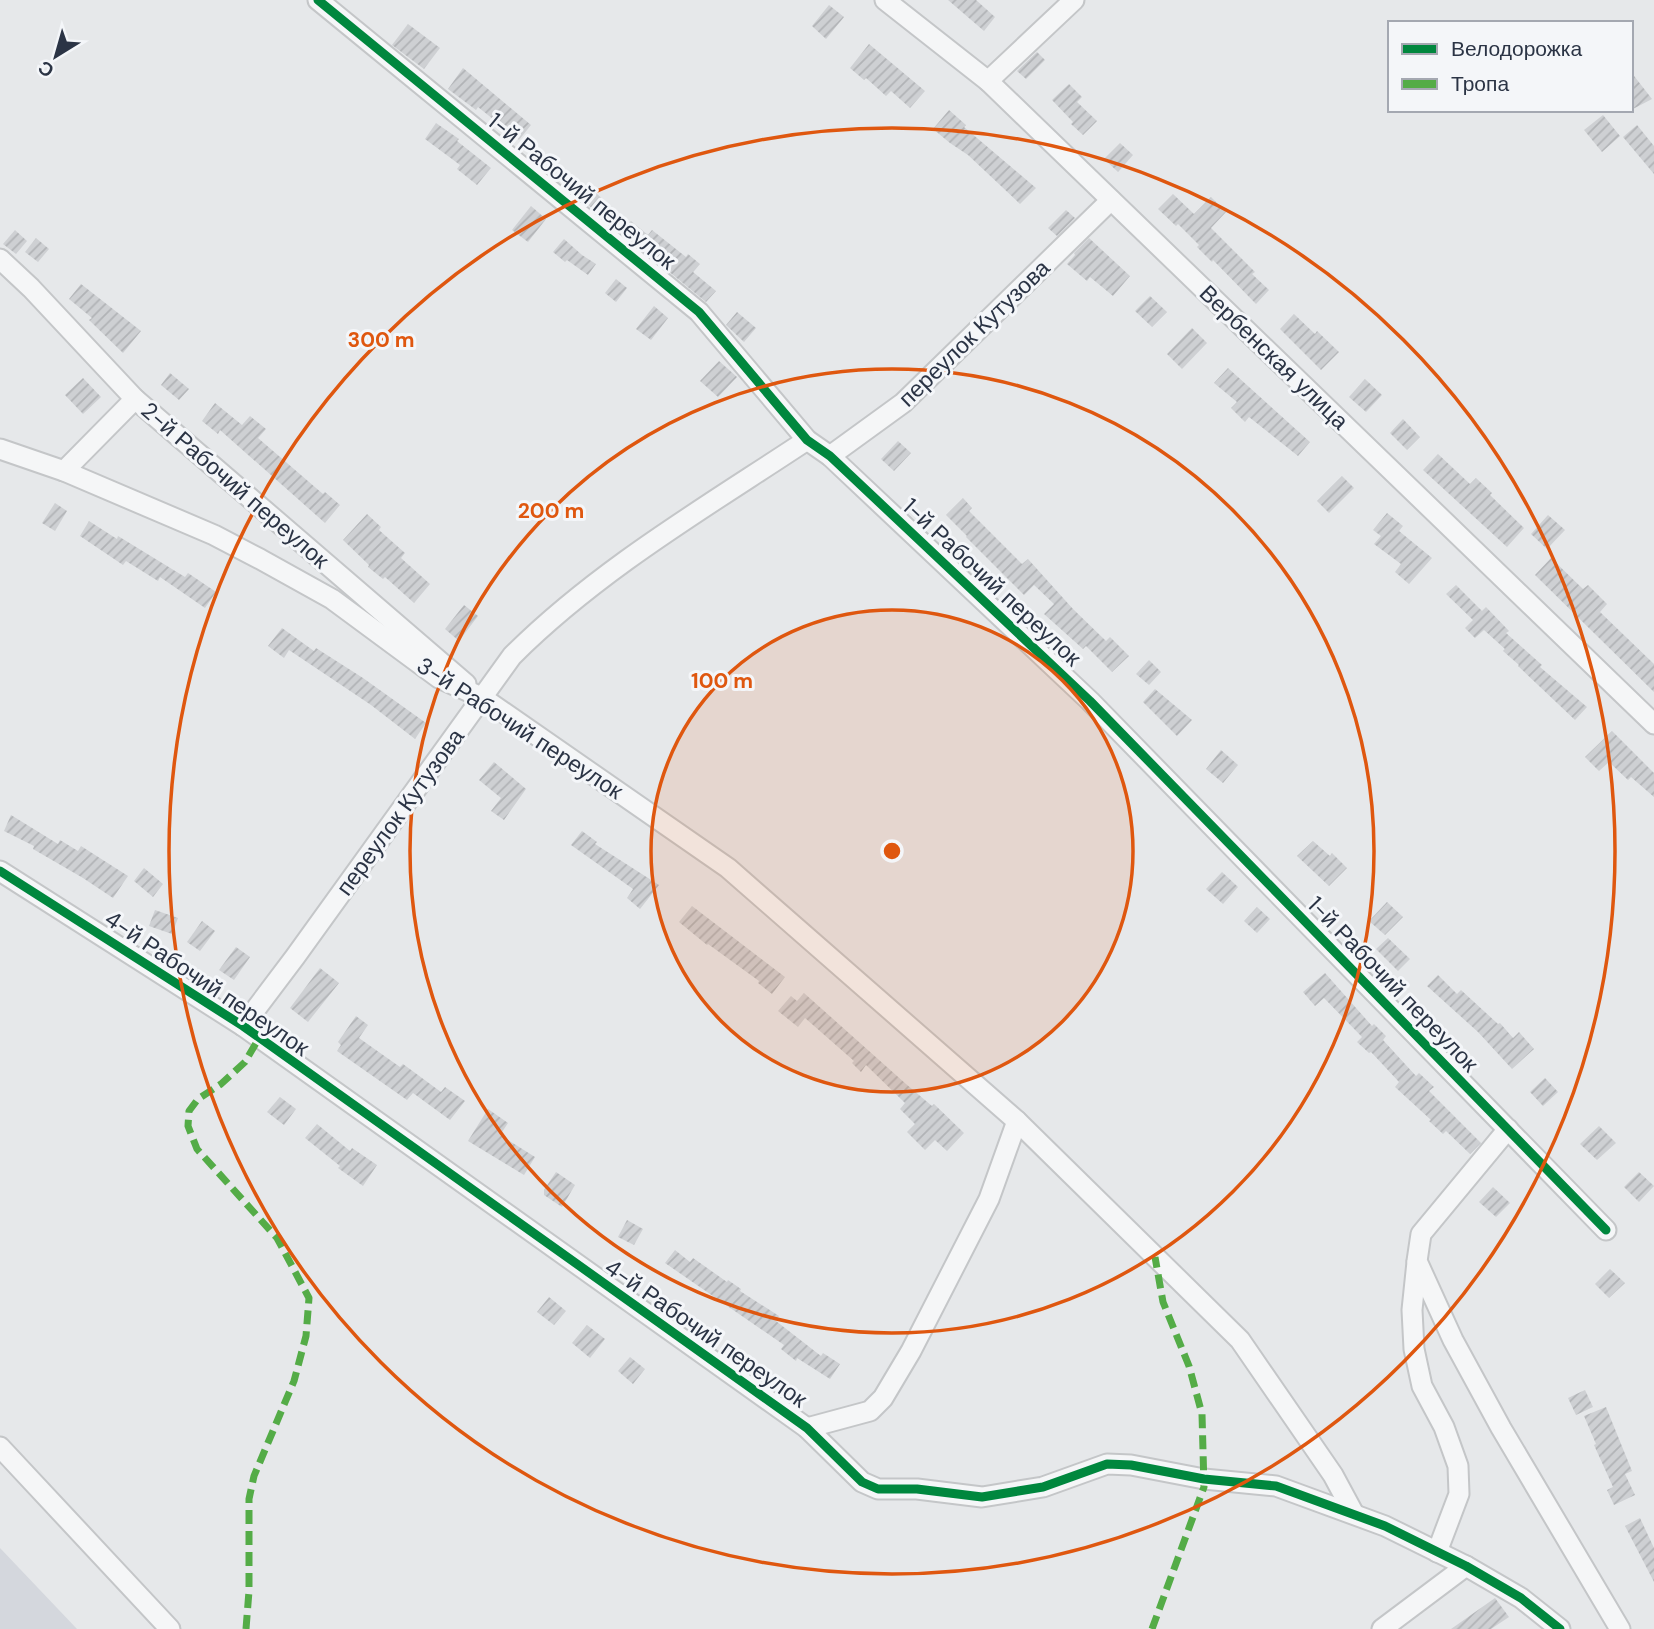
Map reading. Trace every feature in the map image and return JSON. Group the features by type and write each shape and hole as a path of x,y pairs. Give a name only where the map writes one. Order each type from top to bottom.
{"street":[{"name":"1-й Рабочий переулок","path":"318,0 699,312 807,440 830,456 1090,701 1606,1230"},
{"name":"Вербенская улица","path":"885,0 988,81 1654,724"},
{"path":"988,81 1074,0"},
{"name":"переулок Кутузова","path":"830,456 903,403 1111,200"},
{"name":"2-й Рабочий переулок","path":"0,259 31,288 135,399 483,698"},
{"path":"64,471 135,399"},
{"name":"переулок Кутузова","path":"243,1026 512,656 532,636 610,572 807,440"},
{"name":"3-й Рабочий переулок","path":"0,449 64,471 214,535 332,599 439,678 483,698 728,868 1017,1121 1240,1340 1333,1475 1354,1514"},
{"name":"4-й Рабочий переулок","path":"0,871 243,1026 807,1428 862,1482 878,1489 917,1489 982,1497 1043,1487 1107,1464 1130,1465 1204,1479 1276,1486 1385,1526 1466,1566 1521,1598 1560,1629"},
{"path":"807,1428 870,1411 883,1398 911,1351 989,1199 1017,1121"},
{"path":"1437,1552 1459,1494 1458,1466 1444,1427 1422,1386 1414,1349 1412,1310 1421,1234 1508,1129"},
{"path":"1417,1261 1453,1340 1501,1428 1620,1629"},
{"path":"0,1447 170,1629"},
{"path":"1382,1629 1466,1566"}],"shaded area":[{"path":"0,1548 77,1629 0,1629"}],"building":[{"path":"948,0 976,0 995,17 984,31"},
{"path":"829,5 844,17 826,39 812,26"},
{"path":"408,24 440,48 424,69 392,45"},
{"path":"869,44 925,91 910,108 891,91 886,96 850,68"},
{"path":"1037,52 1045,60 1026,79 1017,71"},
{"path":"463,68 531,125 519,140 478,107 476,110 448,89"},
{"path":"1633,75 1652,99 1633,109"},
{"path":"1069,84 1082,97 1077,102 1097,121 1083,135 1052,100"},
{"path":"949,110 966,125 964,127 1036,188 1020,204 968,155 933,129"},
{"path":"1603,115 1620,136 1602,152 1584,130"},
{"path":"436,123 459,139 457,141 491,168 477,185 457,169 460,165 425,139"},
{"path":"1637,125 1654,146 1654,174 1623,137"},
{"path":"1120,143 1133,155 1118,172 1104,159"},
{"path":"586,184 608,204 599,214 576,195"},
{"path":"1173,194 1194,214 1211,197 1226,212 1211,228 1269,290 1256,304 1197,247 1199,245 1178,224 1176,226 1158,209"},
{"path":"531,206 546,219 528,242 512,230"},
{"path":"1066,210 1075,218 1057,236 1048,228"},
{"path":"631,221 648,235 652,230 686,257 688,254 700,264 693,272 716,291 706,302 622,233"},
{"path":"15,230 27,241 16,254 3,244"},
{"path":"36,238 49,249 38,262 25,252"},
{"path":"1089,238 1130,276 1113,296 1090,277 1087,281 1067,264"},
{"path":"564,239 596,264 588,275 553,252"},
{"path":"616,279 627,288 616,302 605,293"},
{"path":"81,284 141,331 123,353 89,320 92,318 69,299"},
{"path":"1150,296 1167,312 1152,327 1135,311"},
{"path":"654,306 668,318 651,340 636,329"},
{"path":"737,312 756,328 744,342 726,325"},
{"path":"1294,314 1339,352 1321,370 1280,329"},
{"path":"1192,328 1207,343 1182,369 1167,354"},
{"path":"719,361 737,377 718,397 700,381"},
{"path":"1228,368 1310,442 1298,456 1249,417 1245,422 1231,408 1237,402 1214,383"},
{"path":"170,373 189,389 179,400 161,385"},
{"path":"83,378 101,397 83,414 65,395"},
{"path":"1365,379 1382,395 1366,412 1349,397"},
{"path":"215,403 242,425 250,416 266,429 258,438 323,494 325,492 340,505 325,523 220,430 218,434 202,421"},
{"path":"1403,419 1420,437 1407,450 1390,433"},
{"path":"898,441 911,453 894,471 881,459"},
{"path":"1438,454 1470,484 1476,478 1524,528 1507,547 1423,470"},
{"path":"1342,476 1354,488 1329,513 1317,501"},
{"path":"963,498 972,508 969,511 1022,564 1028,559 1106,641 1110,637 1129,656 1112,672 1086,646 1083,649 1044,614 1054,604 1034,585 1024,595 946,515"},
{"path":"55,503 67,511 55,531 42,523"},
{"path":"1387,513 1403,526 1399,531 1432,558 1409,584 1395,572 1401,564 1374,544 1381,536 1373,530"},
{"path":"367,514 381,527 379,530 405,553 401,558 430,584 414,603 385,577 383,579 368,567 343,540"},
{"path":"1548,515 1565,530 1547,549 1531,534"},
{"path":"89,521 185,577 188,573 216,592 205,608 160,577 158,581 126,561 123,565 80,536"},
{"path":"1551,558 1583,589 1588,585 1607,604 1600,612 1654,664 1654,692 1535,575"},
{"path":"1456,585 1482,611 1486,607 1509,631 1506,633 1542,665 1540,667 1587,707 1575,720 1484,630 1475,638 1465,628 1473,620 1446,594"},
{"path":"464,605 478,616 459,641 445,629"},
{"path":"282,628 314,651 316,648 363,678 426,723 415,739 371,705 289,650 284,658 268,646"},
{"path":"1149,660 1161,672 1149,685 1136,674"},
{"path":"1155,689 1192,720 1177,736 1143,702"},
{"path":"1612,731 1654,773 1654,797 1631,777 1628,780 1609,762 1599,771 1585,757"},
{"path":"1221,750 1238,765 1223,783 1206,769"},
{"path":"494,762 526,789 504,820 491,811 501,798 479,780"},
{"path":"11,815 58,844 60,840 78,851 81,846 128,876 113,898 33,849 34,846 4,831"},
{"path":"582,831 597,842 595,844 659,885 640,909 627,898 633,889 571,845"},
{"path":"1313,841 1330,856 1332,853 1347,868 1329,886 1297,856"},
{"path":"144,868 163,884 153,897 134,881"},
{"path":"1222,872 1238,887 1223,904 1206,889"},
{"path":"1387,902 1403,917 1385,935 1369,921"},
{"path":"692,906 785,977 772,994 758,983 759,981 679,922"},
{"path":"1257,907 1270,919 1257,933 1244,921"},
{"path":"155,910 178,918 172,934 149,926"},
{"path":"202,921 215,931 200,951 187,942"},
{"path":"1388,938 1410,959 1398,971 1376,949"},
{"path":"236,947 250,957 234,980 219,970"},
{"path":"320,968 339,983 308,1022 290,1008"},
{"path":"1325,973 1372,1026 1374,1024 1386,1036 1383,1040 1416,1076 1419,1073 1434,1087 1429,1091 1481,1143 1470,1154 1446,1131 1443,1134 1395,1087 1399,1082 1371,1052 1357,1042 1362,1037 1324,998 1315,1006 1303,992"},
{"path":"1438,975 1457,994 1461,990 1500,1023 1513,1038 1519,1032 1534,1049 1512,1069 1478,1032 1427,986"},
{"path":"804,993 964,1133 947,1151 935,1140 925,1150 907,1132 915,1124 900,1109 905,1103 866,1065 861,1072 852,1063 854,1061 805,1018 798,1027 778,1011 791,996 797,1001"},
{"path":"356,1016 368,1025 359,1038 400,1067 403,1064 441,1092 445,1087 465,1101 450,1120 413,1093 407,1100 337,1051 341,1045 338,1042"},
{"path":"1545,1078 1558,1092 1543,1106 1530,1092"},
{"path":"280,1097 296,1109 284,1125 267,1112"},
{"path":"488,1109 508,1123 500,1135 535,1157 524,1175 468,1141"},
{"path":"317,1124 350,1151 352,1148 377,1165 363,1186 305,1138"},
{"path":"1599,1126 1616,1143 1597,1160 1580,1144"},
{"path":"556,1172 575,1185 562,1207 544,1195 544,1190"},
{"path":"1639,1172 1654,1186 1639,1202 1624,1187"},
{"path":"1493,1187 1510,1203 1496,1217 1479,1202"},
{"path":"627,1220 643,1229 634,1245 618,1237"},
{"path":"675,1250 690,1262 693,1258 727,1282 728,1280 779,1316 776,1321 821,1356 823,1353 840,1364 830,1379 797,1358 796,1361 781,1349 784,1345 665,1263"},
{"path":"1610,1269 1625,1283 1609,1298 1595,1284"},
{"path":"549,1297 566,1311 554,1325 537,1312"},
{"path":"587,1325 605,1339 590,1358 572,1343"},
{"path":"630,1357 645,1369 633,1384 618,1371"},
{"path":"1585,1390 1593,1407 1576,1415 1568,1398"},
{"path":"1606,1407 1632,1471 1625,1474 1635,1495 1614,1505 1607,1490 1613,1487 1584,1416"},
{"path":"1640,1518 1654,1548 1654,1582 1625,1526"},
{"path":"1495,1598 1509,1617 1491,1629 1451,1629"}],"marked path":[{"path":"246,1629 249,1591 249,1499 254,1476 294,1381 306,1336 309,1298 277,1238 197,1149 188,1126 189,1111 198,1099 221,1084 245,1062 259,1038"},
{"path":"1152,1629 1204,1487 1202,1414 1189,1366 1163,1302 1155,1257"}],"cycle path":[{"path":"318,0 699,312 807,440 830,456 1090,701 1606,1230"},
{"path":"0,871 243,1026 807,1428 862,1482 878,1489 917,1489 982,1497 1043,1487 1107,1464 1131,1465 1204,1479 1276,1486 1385,1526 1466,1566 1521,1598 1560,1629"}]}
